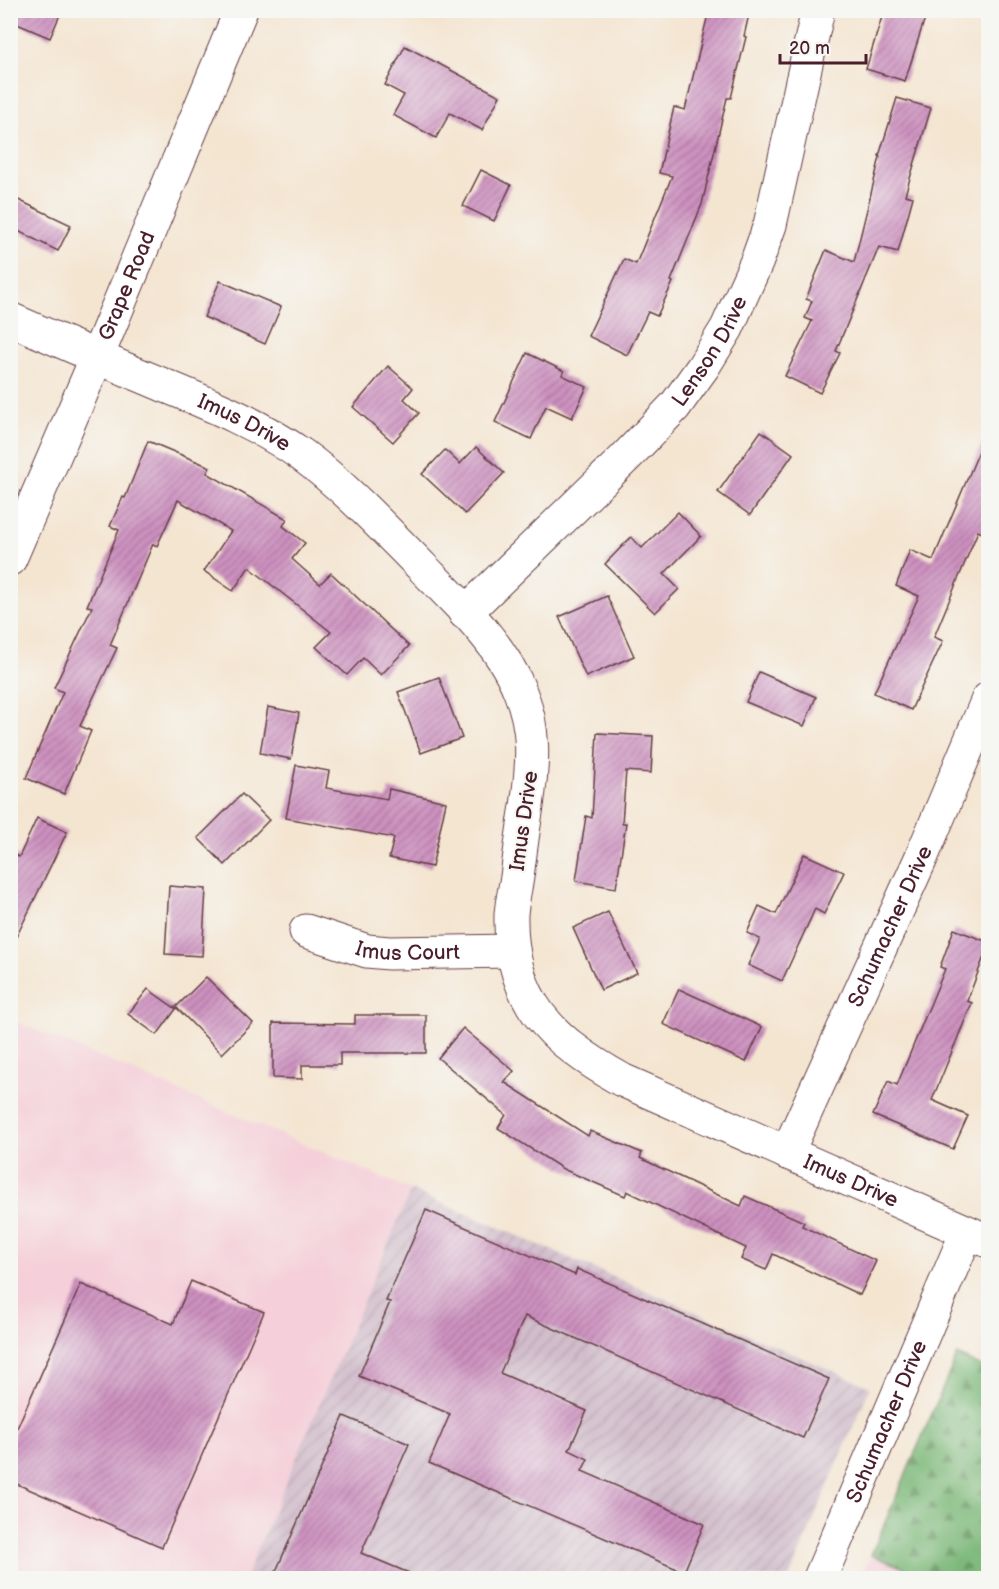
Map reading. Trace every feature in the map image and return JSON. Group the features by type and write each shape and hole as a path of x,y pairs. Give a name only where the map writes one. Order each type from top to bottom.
{"street":[{"name":"Grape Road","path":"10,559 97,357 241,10"},
{"name":"Lenson Drive","path":"465,613 625,458 675,406 727,328 758,261 770,225 818,10"},
{"name":"Imus Drive","path":"10,319 221,409 266,432 301,454 338,483 433,578 493,643 519,688 528,715 533,744 532,772 511,913 513,951 526,997 552,1032 586,1060 622,1080 977,1237"},
{"name":"Schumacher Drive","path":"787,1153 922,856 988,699"},
{"name":"Imus Court","path":"306,931 367,951 513,951"},
{"name":"Schumacher Drive","path":"820,1578 977,1237"}],"shaded area":[{"path":"10,1019 411,1190 245,1578 11,1578"},
{"path":"411,1190 870,1387 789,1578 245,1578"},
{"path":"871,1555 929,1578 861,1578"}],"green space":[{"path":"957,1355 988,1370 988,1578 929,1578 871,1555"}],"building":[{"path":"10,10 62,10 50,38 10,21"},
{"path":"709,10 750,10 744,36 746,37 731,98 727,98 702,204 671,281 673,282 657,316 648,312 627,355 588,336 624,259 636,264 672,176 659,173 674,107 685,110"},
{"path":"884,10 902,10 925,18 905,81 866,69"},
{"path":"405,46 500,96 482,130 450,113 436,138 393,115 404,95 385,85"},
{"path":"897,98 931,108 905,195 913,197 898,252 879,247 836,351 840,353 820,393 785,376 812,321 805,318 812,301 806,299 826,250 854,262 879,156"},
{"path":"481,170 511,185 494,221 463,206"},
{"path":"10,196 71,225 58,251 10,227"},
{"path":"220,281 281,307 265,344 204,317"},
{"path":"527,353 564,371 562,375 587,387 572,418 546,406 531,439 495,422"},
{"path":"388,366 413,388 404,399 419,413 393,442 353,407"},
{"path":"988,430 988,536 978,531 934,637 943,641 911,710 874,693 919,596 896,586 910,550 933,560"},
{"path":"761,431 793,454 750,515 718,492"},
{"path":"148,441 210,467 207,473 287,519 283,526 305,543 292,559 320,584 331,573 409,646 381,675 363,658 347,675 316,647 331,632 249,567 233,591 204,571 231,531 178,500 157,546 153,544 110,645 117,648 80,726 91,731 64,794 26,778 63,692 54,688 92,607 87,606 119,530 110,526 123,497 125,498"},
{"path":"476,447 504,473 465,514 422,474 445,450 460,464"},
{"path":"678,512 701,536 664,574 679,589 655,613 605,564 631,537 642,548"},
{"path":"607,596 634,656 586,677 559,617"},
{"path":"759,672 816,697 804,726 746,702"},
{"path":"439,677 462,738 421,753 398,692"},
{"path":"268,707 299,713 291,759 260,753"},
{"path":"597,733 653,736 651,773 626,771 622,823 626,823 616,888 576,881 586,816 592,818"},
{"path":"296,765 329,771 326,788 387,799 389,789 446,802 432,867 389,858 394,838 286,818"},
{"path":"242,794 269,820 225,865 198,838"},
{"path":"37,818 67,832 10,950 10,853 19,857"},
{"path":"804,854 844,872 824,914 815,909 782,981 748,965 760,939 747,933 759,906 776,914"},
{"path":"169,886 206,889 202,956 165,954"},
{"path":"608,912 637,973 601,990 573,928"},
{"path":"954,929 988,942 988,946 967,1001 972,1003 932,1100 968,1116 953,1149 873,1115 888,1081 897,1085 945,969 940,967"},
{"path":"206,977 253,1023 222,1054 176,1007"},
{"path":"148,989 176,1009 157,1035 128,1014"},
{"path":"679,989 762,1027 746,1062 663,1024"},
{"path":"355,1015 426,1015 426,1053 340,1053 340,1065 302,1065 302,1079 273,1078 273,1023 355,1024"},
{"path":"463,1028 514,1071 504,1082 588,1136 590,1131 642,1153 640,1158 741,1206 745,1196 804,1222 802,1226 876,1261 860,1295 773,1254 766,1270 741,1259 746,1248 627,1191 625,1196 563,1169 498,1128 506,1115 438,1058"},
{"path":"426,1210 575,1275 577,1269 829,1379 803,1438 525,1316 500,1373 587,1411 569,1450 588,1459 582,1471 704,1524 684,1572 429,1463 450,1414 359,1376 390,1302 386,1301"},
{"path":"191,1281 264,1312 162,1547 10,1481 10,1444 81,1284 173,1324"},
{"path":"344,1416 409,1444 361,1553 421,1578 273,1578"}]}
